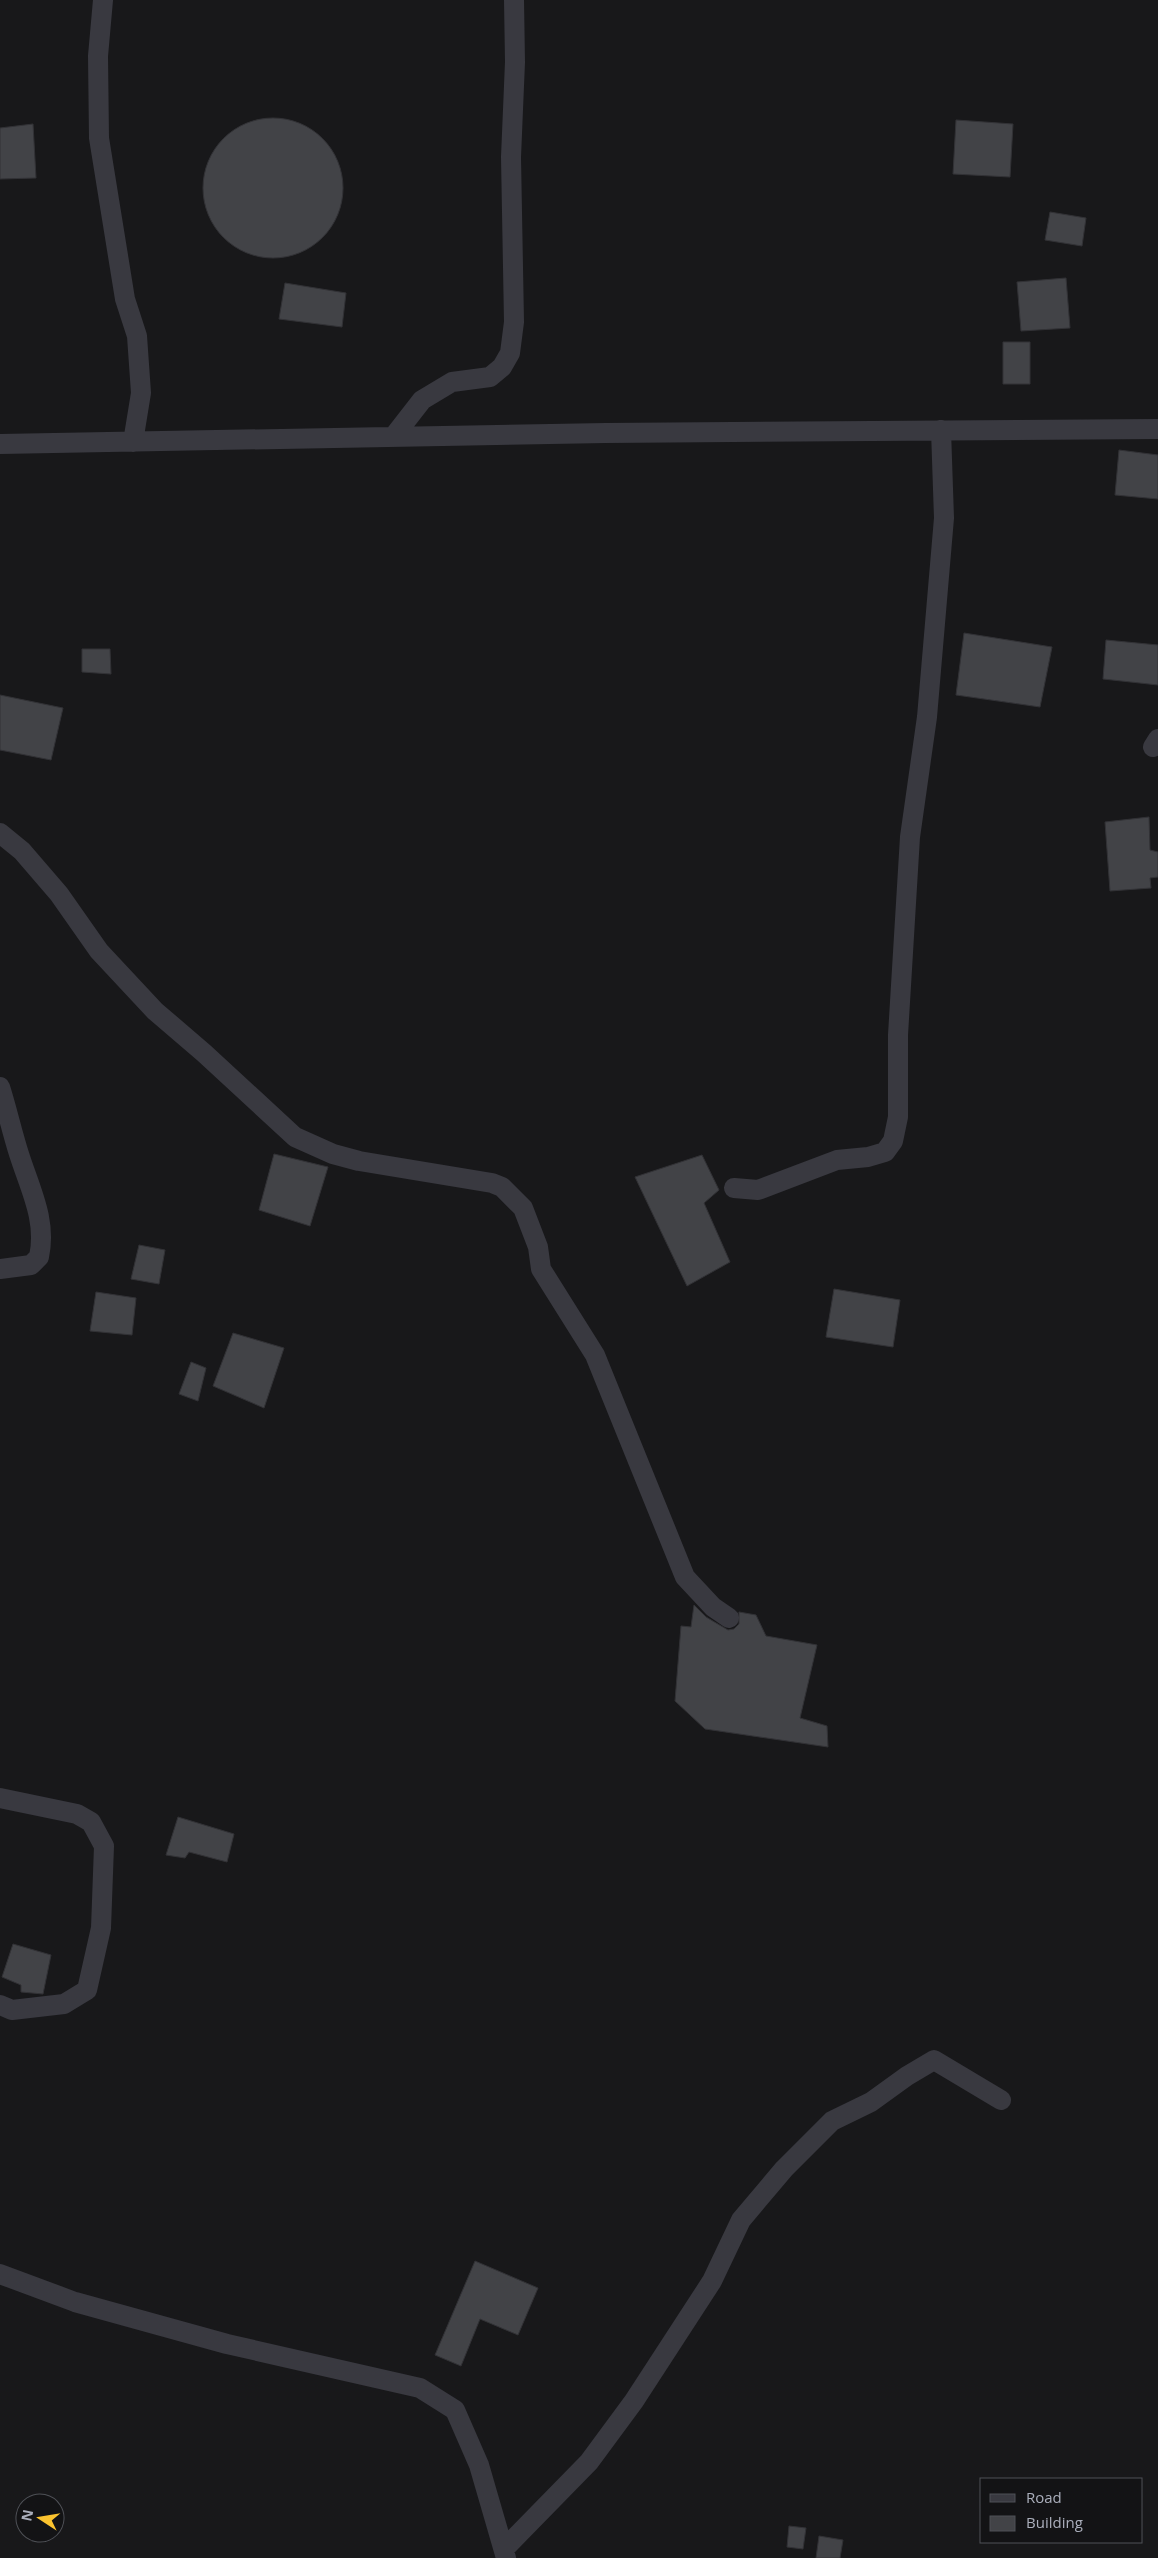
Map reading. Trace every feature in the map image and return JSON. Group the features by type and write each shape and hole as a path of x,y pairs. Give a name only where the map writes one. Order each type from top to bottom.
{"street":[{"path":"103,0 98,56 98,138 125,299 137,336 141,393 133,442"},
{"path":"394,436 409,414 422,400 452,382 490,377 502,367 510,353 514,322 511,193 515,62 514,0"},
{"path":"0,444 394,436 1158,429"},
{"path":"734,1188 758,1190 836,1160 868,1157 886,1152 893,1140 898,1118 898,1034 909,856 927,717 944,518 941,430"},
{"path":"0,833 22,851 59,894 99,951 155,1011 204,1053 295,1137 332,1154 360,1161 492,1182 511,1194 523,1208 530,1224 538,1247 541,1269 595,1355 686,1577 713,1607 729,1618"},
{"path":"0,1087 18,1151 39,1210 42,1230 39,1258 30,1265 0,1269"},
{"path":"0,1798 60,1809 77,1814 91,1822 104,1846 105,1864 101,1928 87,1990 64,2004 12,2010 0,2006"},
{"path":"505,2553 589,2462 634,2401 712,2282 741,2220 784,2169 832,2121 871,2102 907,2076 934,2060 1001,2100"},
{"path":"0,2274 75,2302 227,2344 420,2388 454,2410 479,2465 505,2553"}],"building":[{"path":"273,118 287,119 300,123 323,138 338,161 342,174 342,202 338,215 323,238 300,253 287,257 273,258 259,257 246,253 223,238 208,215 204,202 203,188 204,174 208,161 223,138 246,123 259,119"},
{"path":"956,120 1013,124 1010,177 953,174"},
{"path":"33,124 36,178 0,179 0,128"},
{"path":"1050,212 1086,218 1082,246 1045,240"},
{"path":"1066,278 1070,328 1021,331 1017,282"},
{"path":"285,283 346,293 342,327 279,319"},
{"path":"1003,342 1030,342 1030,384 1003,384"},
{"path":"1119,450 1158,455 1158,499 1115,495"},
{"path":"964,633 1052,647 1040,707 956,695"},
{"path":"1106,640 1158,645 1158,685 1103,679"},
{"path":"82,649 110,649 111,674 82,672"},
{"path":"0,695 63,708 51,760 0,750"},
{"path":"1149,817 1150,850 1158,852 1158,877 1150,878 1151,888 1110,891 1105,822"},
{"path":"274,1154 328,1167 310,1226 259,1210"},
{"path":"702,1155 719,1190 704,1203 730,1262 687,1286 635,1177"},
{"path":"139,1245 165,1250 159,1284 131,1279"},
{"path":"834,1289 900,1300 893,1347 826,1337"},
{"path":"96,1292 136,1298 132,1335 90,1331"},
{"path":"233,1333 284,1348 264,1408 213,1386"},
{"path":"191,1362 206,1368 198,1401 179,1394"},
{"path":"694,1605 706,1617 728,1630 734,1629 739,1624 739,1612 756,1615 766,1636 817,1645 800,1718 827,1726 828,1747 705,1729 675,1701 681,1626 691,1627"},
{"path":"178,1817 234,1834 227,1862 189,1852 185,1858 166,1855"},
{"path":"13,1944 51,1955 43,1994 21,1992 21,1985 2,1977"},
{"path":"475,2261 538,2288 518,2335 480,2319 461,2366 435,2355"},
{"path":"789,2526 806,2528 803,2549 787,2547"},
{"path":"819,2536 843,2540 840,2558 816,2558"}]}
